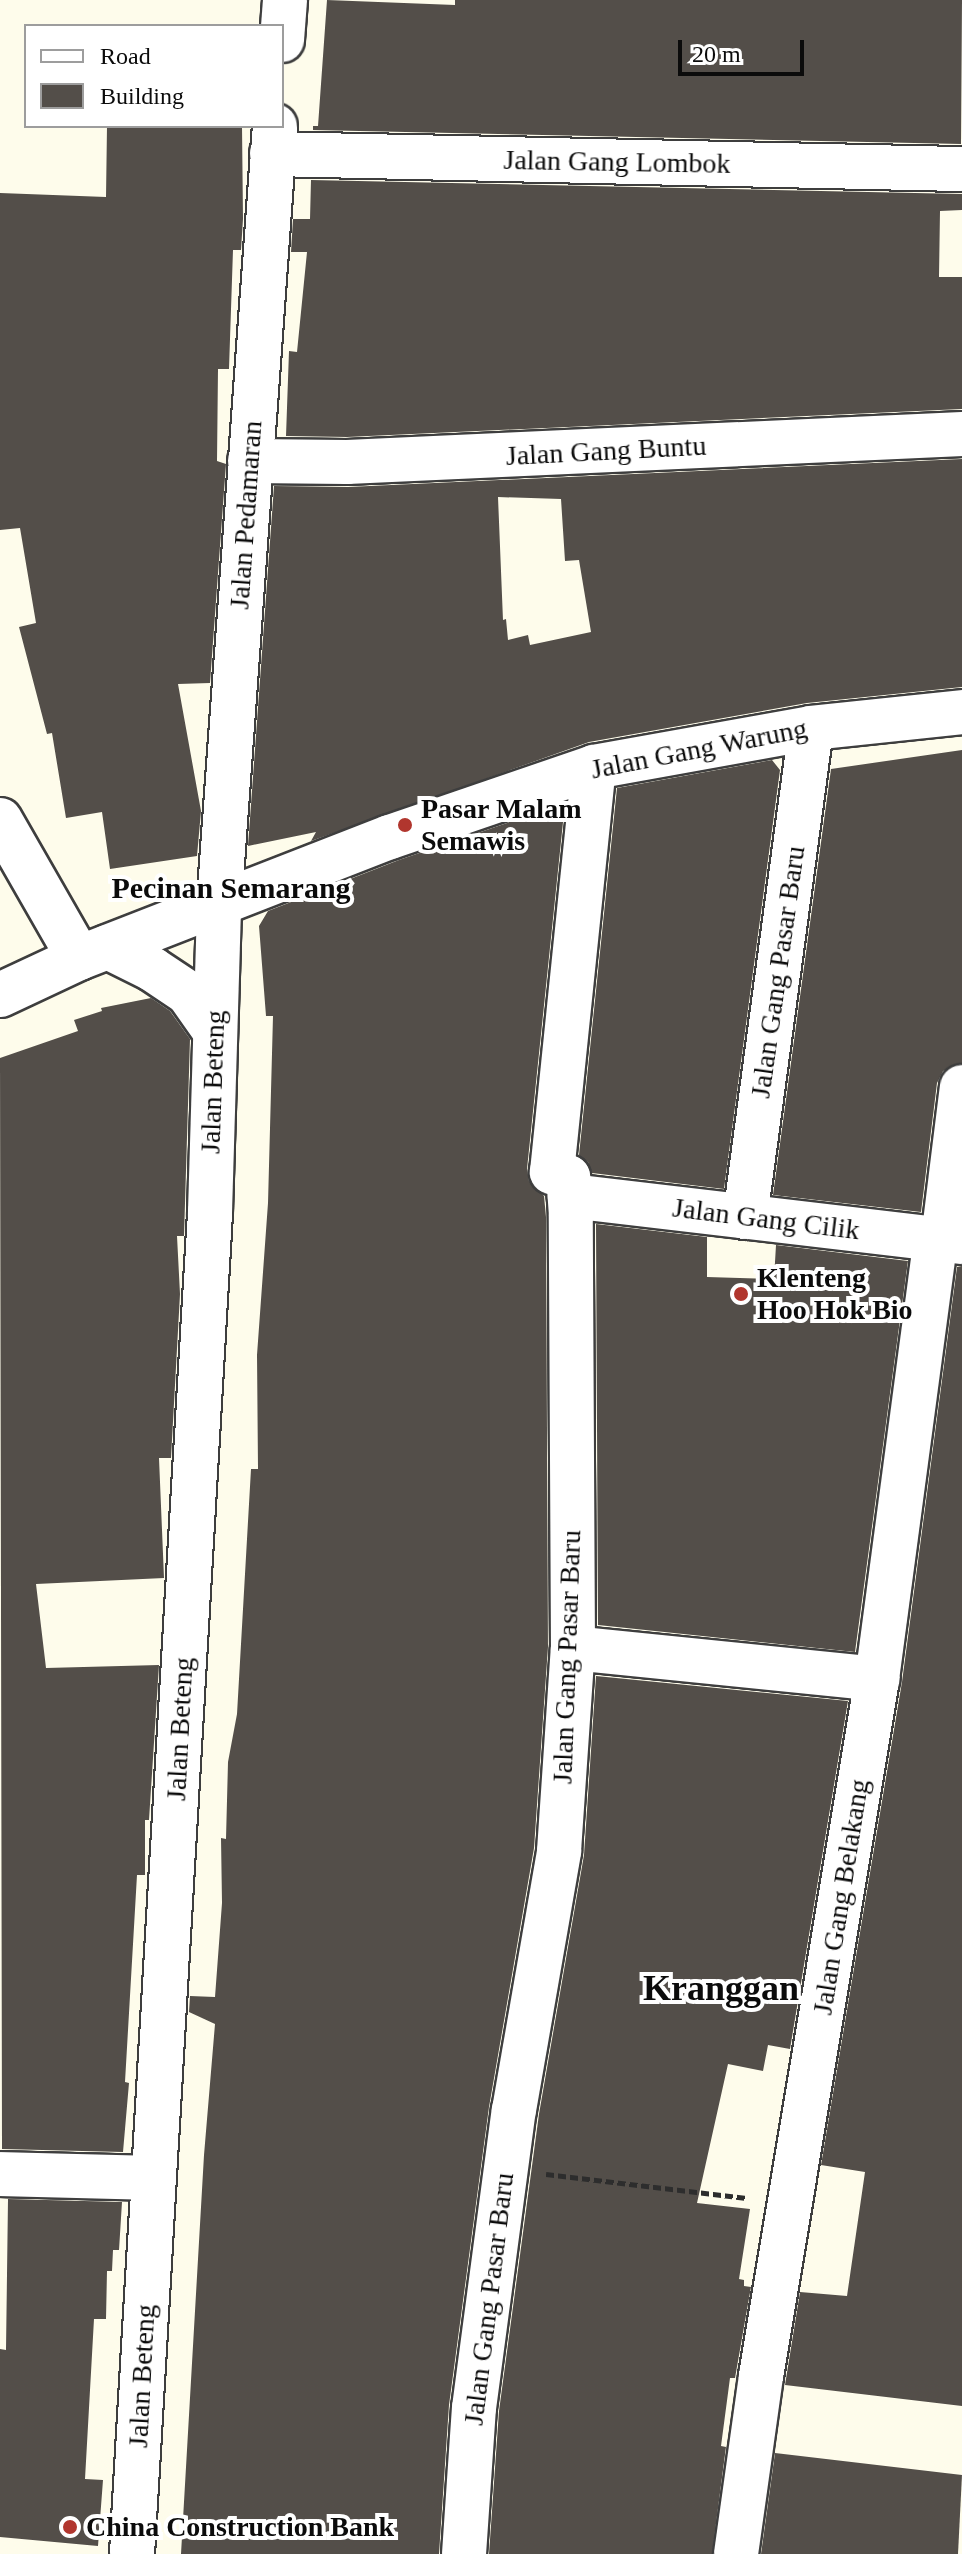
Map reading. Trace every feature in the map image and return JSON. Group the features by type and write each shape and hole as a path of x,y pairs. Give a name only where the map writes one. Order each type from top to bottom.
{"street":[{"path":"283,24 285,0"},
{"name":"Jalan Gang Lombok","path":"273,140 962,169"},
{"name":"Jalan Pedamaran","path":"219,905 273,140"},
{"name":"Jalan Gang Buntu","path":"250,461 347,462 962,434"},
{"name":"Jalan Gang Warung","path":"0,995 94,953 390,837 594,767 811,728 962,712"},
{"name":"Jalan Gang Pasar Baru","path":"745,1217 811,728"},
{"path":"570,1196 568,1177 552,1172 594,767"},
{"path":"0,820 94,953 152,969 188,993 214,1030"},
{"name":"Jalan Beteng","path":"132,2554 210,1212 219,905"},
{"name":"Jalan Gang Belakang","path":"736,2554 947,1240 962,1087"},
{"name":"Jalan Gang Pasar Baru","path":"464,2554 474,2408 506,2169 559,1851 573,1648 570,1196"},
{"name":"Jalan Gang Cilik","path":"570,1196 947,1240"},
{"path":"573,1648 877,1679"},
{"path":"0,2174 153,2178"}],"path":[{"path":"506,2169 790,2204"}],"building":[{"path":"327,0 455,5 455,0 962,0 961,144 313,130 313,126 318,126"},
{"path":"107,128 242,128 241,250 233,250 229,369 218,369 217,461 226,464 210,683 178,684 201,811 197,856 110,869 102,812 66,818 52,733 47,734 19,627 36,623 20,528 0,530 0,193 106,197"},
{"path":"311,180 962,194 962,210 940,211 939,277 962,277 962,409 347,437 286,436 289,351 297,352 307,252 291,252 293,219 310,219"},
{"path":"962,459 962,687 807,703 589,742 311,841 316,832 248,846 274,486 348,487","holes":["498,497 561,499 565,561 579,560 591,632 530,645 528,635 508,640 506,619 503,620"]},
{"path":"962,750 962,1063 943,1071 937,1083 921,1212 773,1195 831,769"},
{"path":"772,760 780,770 724,1189 592,1173 588,1162 579,1155 617,788"},
{"path":"565,803 527,1169 529,1181 544,1196 546,1217 548,1647 534,1848 489,2107 449,2405 439,2554 181,2554 204,2155 215,2024 189,2012 190,1996 215,1997 222,1903 221,1838 226,1839 228,1762 237,1714 251,1469 258,1469 257,1355 268,1203 273,1016 266,1016 259,926 268,911 399,860"},
{"path":"151,998 170,1011 190,1039 184,1236 177,1236 180,1294 171,1458 159,1458 164,1578 36,1584 46,1668 159,1665 149,1820 145,1820 145,1875 137,1875 125,2082 129,2083 123,2152 2,2149 0,1058 78,1031 74,1020 102,1011 101,1008"},
{"path":"596,1224 707,1237 707,1277 774,1279 776,1245 908,1261 855,1652 598,1625"},
{"path":"962,1266 962,2406 785,2385 800,2292 847,2296 865,2172 821,2165 902,1682 957,1267"},
{"path":"596,1676 848,1701 790,2049 768,2045 763,2071 728,2064 697,2203 750,2209 739,2279 744,2280 744,2286 751,2287 735,2378 730,2378 721,2446 726,2447 712,2554 489,2554 499,2411 539,2114 584,1855"},
{"path":"8,2199 122,2202 119,2250 113,2250 112,2271 107,2271 106,2319 94,2319 85,2479 103,2480 98,2546 0,2537 0,2349 6,2350"},
{"path":"775,2453 962,2475 958,2554 761,2554"}],"place":[{"name":"Pasar Malam Semawis","path":"405,825"},
{"name":"Klenteng Hoo Hok Bio","path":"741,1294"},
{"name":"China Construction Bank","path":"70,2527"}],"district":[{"name":"Pecinan Semarang","path":"231,888"},
{"name":"Kranggan","path":"721,1989"}]}
